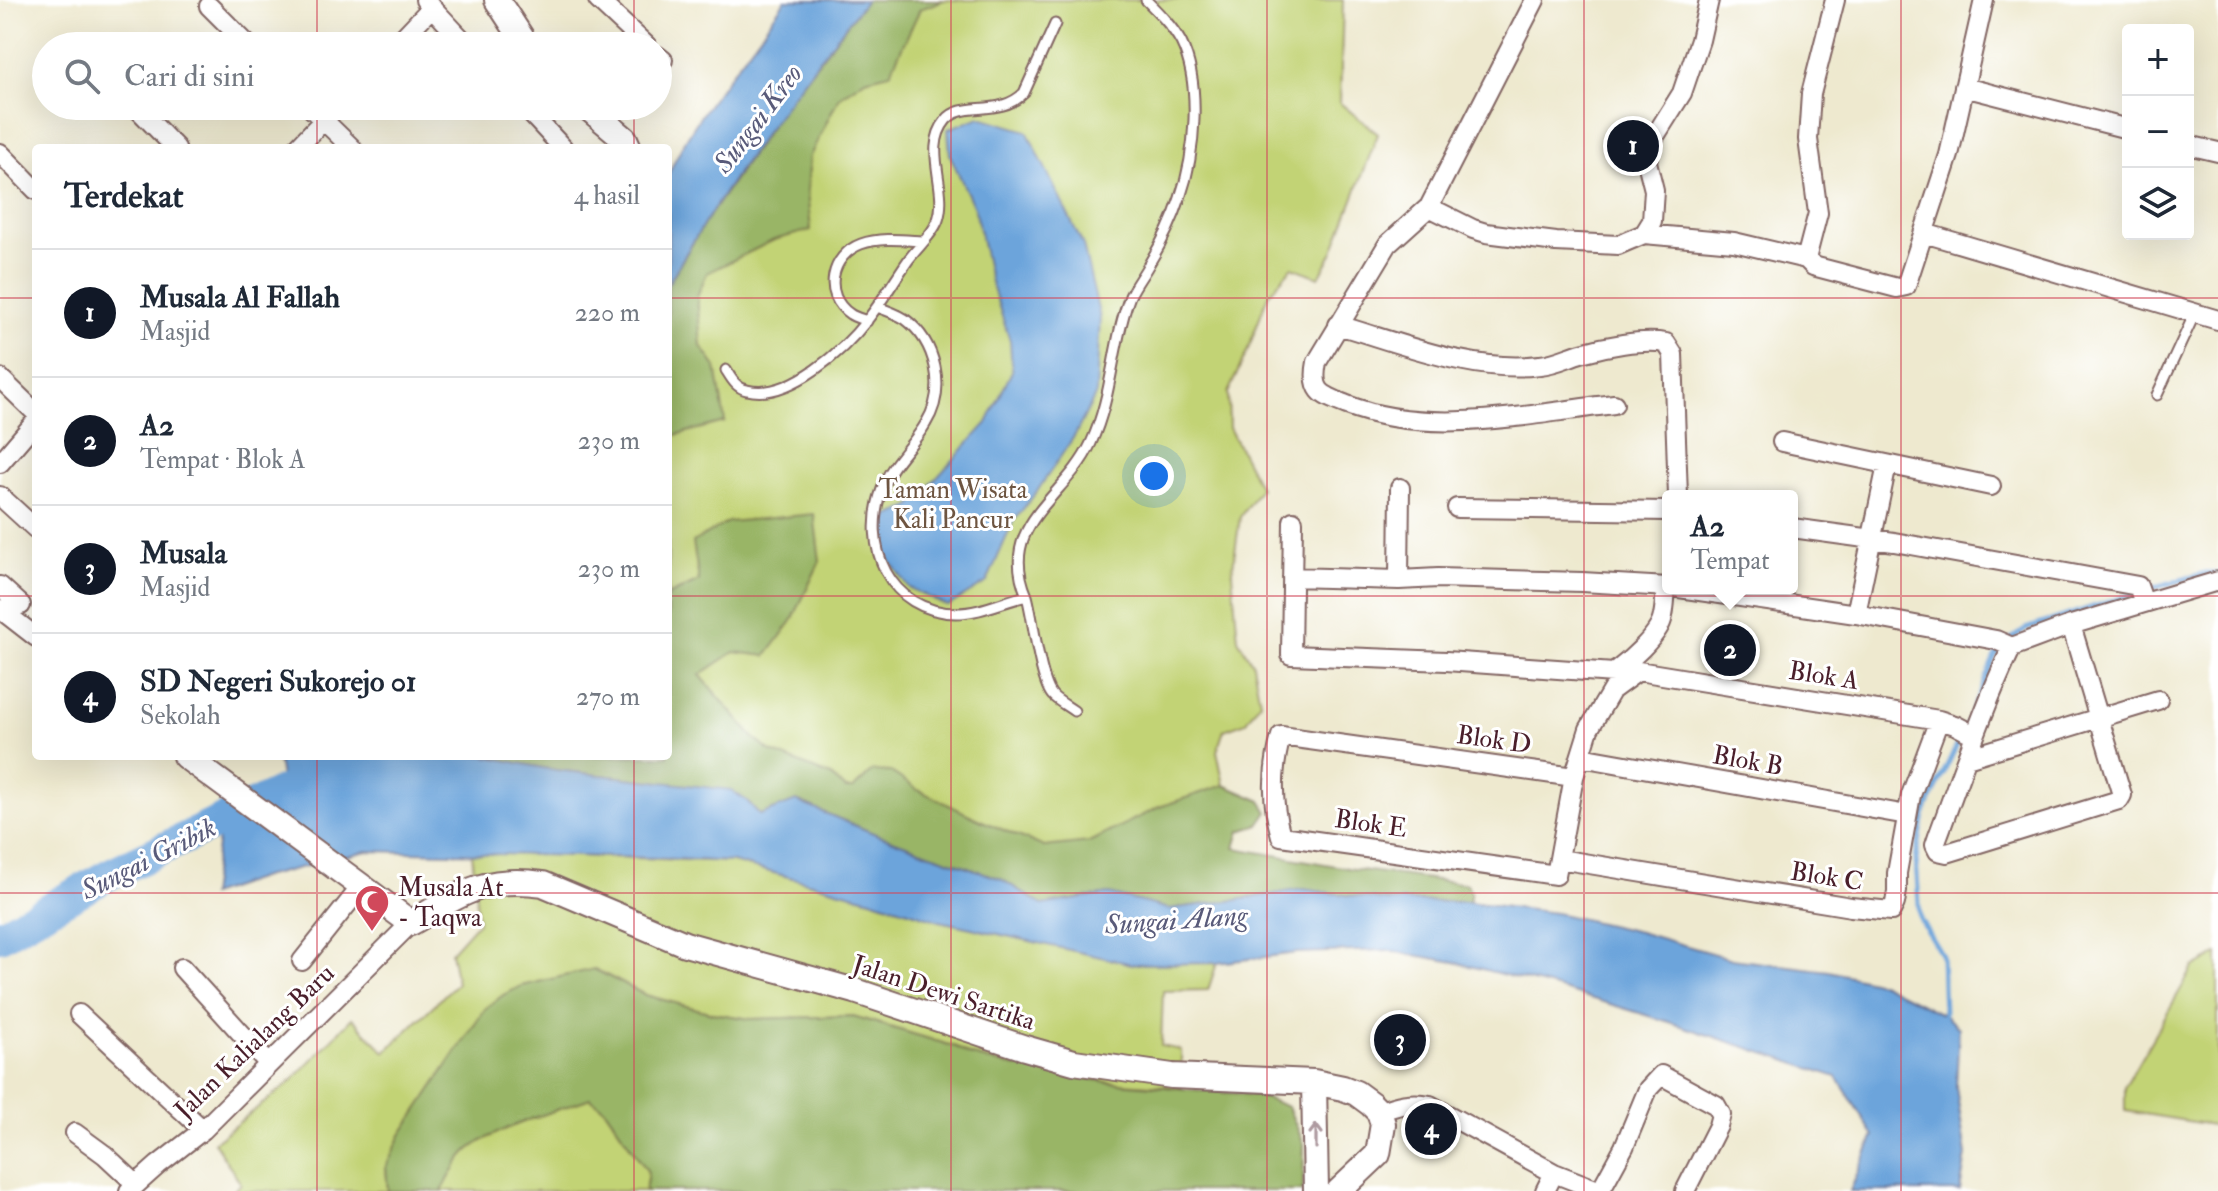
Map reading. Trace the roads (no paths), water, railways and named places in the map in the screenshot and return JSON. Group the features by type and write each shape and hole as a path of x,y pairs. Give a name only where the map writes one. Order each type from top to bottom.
{"street":[{"path":"497,0 518,32"},
{"path":"598,0 632,32"},
{"path":"1535,0 1429,207 1388,244 1317,362 1314,375 1316,388 1325,396 1382,416 1417,421 1495,418 1614,404"},
{"path":"1644,234 1652,221 1654,190 1647,162 1650,144 1682,93 1700,40 1709,0"},
{"path":"1810,262 1818,213 1808,139 1811,94 1835,0"},
{"path":"1429,207 1486,233 1556,242 1618,245 1644,234 1734,242 1897,288 1906,286 1949,155 1984,0"},
{"path":"406,32 428,4 455,32"},
{"path":"209,6 235,32"},
{"path":"1964,87 2122,127"},
{"path":"149,120 172,144"},
{"path":"301,144 324,120 348,144"},
{"path":"537,120 559,144"},
{"path":"603,120 627,144"},
{"path":"2194,146 2218,152"},
{"path":"0,153 32,186"},
{"path":"1924,233 2218,320"},
{"path":"1338,325 1461,360 1494,366 1541,365 1591,350 1652,341 1666,343 1673,354 1678,490"},
{"path":"0,378 32,409"},
{"path":"0,463 32,426"},
{"path":"1782,442 1991,486"},
{"path":"1856,614 1887,465"},
{"path":"1399,580 1400,488"},
{"path":"0,496 32,525"},
{"path":"1457,508 1662,511"},
{"path":"1293,521 1291,655 1461,661 1614,673 1635,656 1659,627 1669,594"},
{"path":"1798,529 1872,539 2141,595"},
{"path":"1292,577 1438,578 1662,586"},
{"path":"1719,594 1856,614 2005,644 2071,625 2141,595 2218,581"},
{"path":"0,586 21,605"},
{"path":"0,609 32,634"},
{"path":"2005,644 1989,695 1959,728 1967,758 1935,845 1938,851 1947,853 2119,800 2122,795 2071,625"},
{"name":"Blok A","path":"1581,757 1589,729 1612,690 1638,671 1959,728"},
{"path":"1967,758 2158,700"},
{"name":"Blok C","path":"1558,867 1891,911 1897,891 1907,815 1919,770 1959,728"},
{"name":"Blok D","path":"1281,736 1574,777"},
{"name":"Blok E","path":"1281,736 1274,762 1273,792 1281,836 1558,867"},
{"path":"1558,867 1574,777 1581,757"},
{"name":"Blok B","path":"1581,757 1907,815"},
{"path":"189,760 411,923"},
{"name":"Jalan Dewi Sartika","path":"411,923 463,892 489,883 523,881 543,884 685,944 855,991 1074,1062 1172,1076 1314,1082 1356,1093 1379,1112"},
{"path":"302,961 361,887"},
{"name":"Jalan Kalialang Baru","path":"133,1188 203,1130 411,923"},
{"path":"182,968 268,1063"},
{"path":"79,1014 203,1130"},
{"path":"1339,1191 1378,1154 1383,1124 1379,1112 1398,1105 1421,1103 1430,1105 1554,1173 1600,1191 1624,1147 1648,1089 1661,1075 1716,1105 1721,1114 1685,1191"},
{"path":"1314,1082 1316,1191"},
{"path":"75,1133 105,1155 133,1188"},
{"path":"1545,1191 1554,1173"}],"lane":[{"path":"1074,711 1051,695 1047,687 1020,560 1023,537 1031,521 1073,474 1091,444 1106,403 1119,330 1131,293 1151,261 1180,198 1190,156 1194,101 1190,71 1181,43 1146,0"},
{"path":"726,370 735,384 746,390 777,389 802,378 836,354 867,321 937,224 942,203 935,160 942,125 956,112 1001,107 1024,93 1055,24"},
{"path":"867,321 849,313 838,300 833,275 838,259 862,243 880,240 923,241"},
{"path":"877,307 904,318 924,337 935,361 937,377 936,402 928,421 889,472 881,491 876,518 877,552 886,575 916,603 954,613 977,612 1027,596"},
{"path":"2157,395 2195,313"}],"water":[{"name":"Sungai Kreo","path":"785,0 866,0 761,138 672,277 672,166 707,107"},
{"path":"980,117 1027,131 1083,245 1100,318 1096,394 1075,435 1013,522 987,582 948,606 909,588 885,554 884,518 910,507 987,423 1012,371 1010,341 990,279 975,210 950,155 948,129"},
{"name":"Sungai Alang","path":"278,760 504,760 548,769 731,790 760,815 796,801 878,835 1001,879 1042,905 1109,894 1169,909 1303,889 1389,901 1469,902 1556,913 1639,932 1732,959 1829,971 1880,983 1944,1015 1959,1028 1956,1087 1966,1155 1960,1191 1850,1191 1874,1136 1837,1077 1556,988 1454,962 1386,950 1297,953 1217,963 1132,964 940,921 733,862 657,858 367,851 263,877 210,895 219,831 285,799"}],"waterway":[{"path":"2145,590 2206,573 2217,573"},
{"path":"2011,639 2026,629 2136,593"},
{"path":"1944,1015 1942,956 1920,919 1916,859 1924,814 1995,656 2004,646"},
{"name":"Sungai Gribik","path":"0,936 110,874 298,784 324,779"}],"place":[{"name":"Musala Al Fallah","path":"1633,146"},
{"name":"A2","path":"1730,650"},
{"name":"Musala At - Taqwa","path":"372,933"},
{"name":"Musala","path":"1400,1040"},
{"name":"SD Negeri Sukorejo 01","path":"1431,1129"}],"park label":[{"name":"Taman Wisata Kali Pancur","path":"953,504"}]}
